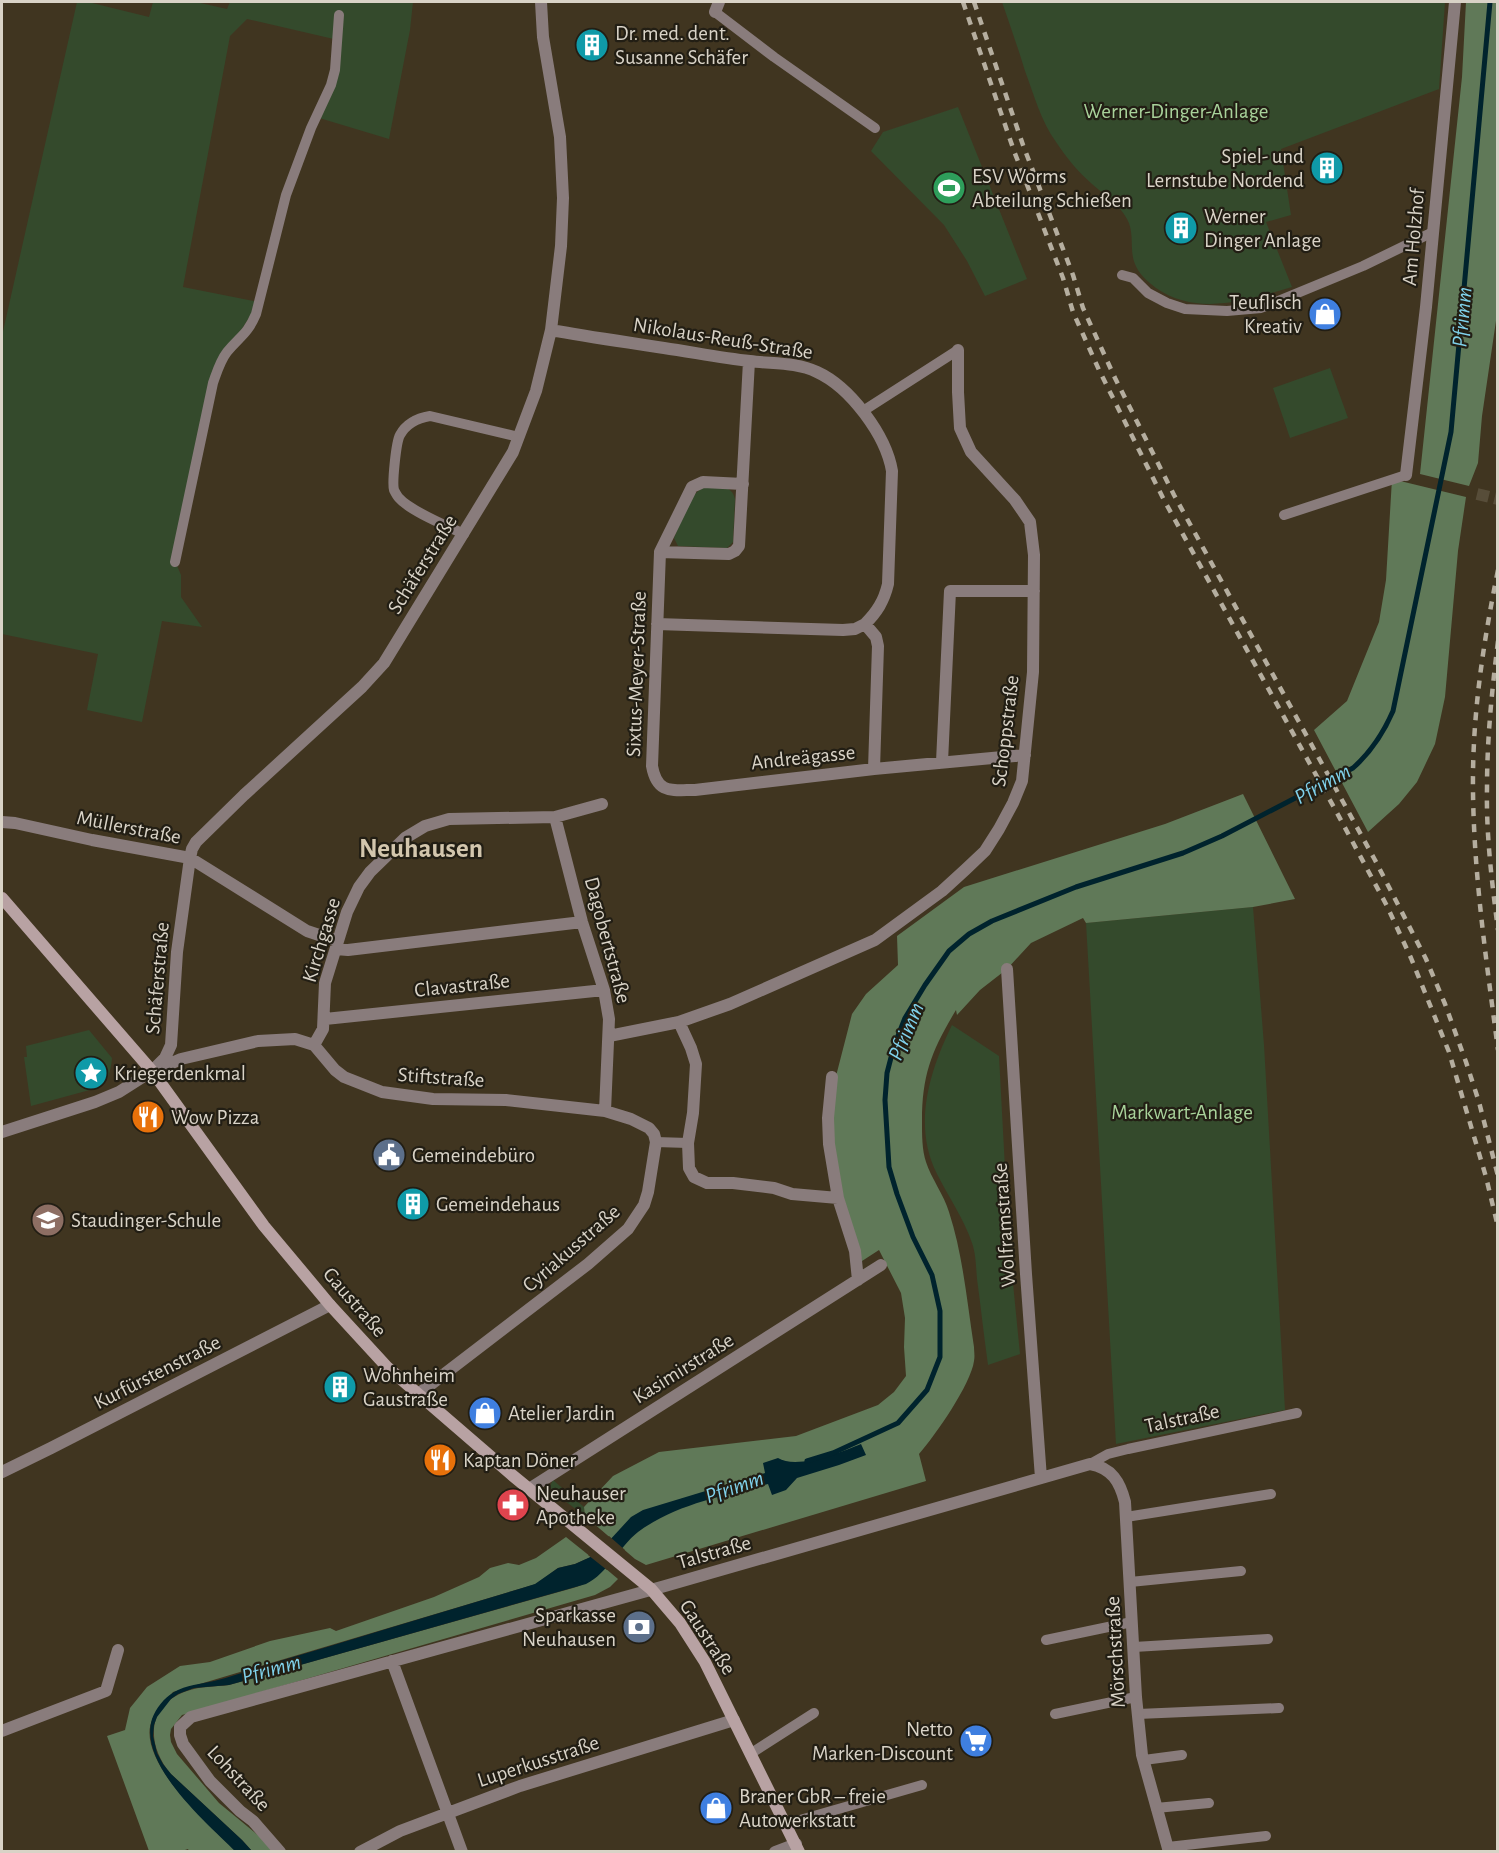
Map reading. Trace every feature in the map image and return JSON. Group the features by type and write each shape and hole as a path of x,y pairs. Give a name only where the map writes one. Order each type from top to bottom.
{"main road":[{"name":"Gaustraße","path":"2,898 152,1071 264,1226 330,1305 387,1367 529,1489 627,1568 651,1589 680,1623 694,1644 734,1720 798,1848"}],"street":[{"name":"Schäferstraße","path":"152,1071 165,1058 171,1045 177,952 192,849 202,835 362,687 384,663 513,452 536,391 551,330 561,246 563,186 560,137 543,38 541,2"},
{"name":"Am Holzhof","path":"1406,475 1426,307 1455,2"},
{"name":"Nikolaus-Reuß-Straße","path":"551,330 749,362 784,364 815,371 834,383 851,398 863,411 885,448 892,471 888,584 880,607 865,624"},
{"name":"Schoppstraße","path":"609,1036 679,1022 730,1004 874,940 920,908 985,851 1018,793 1025,755 1032,672 1034,555 1030,522 1015,500 970,452 960,428 958,350"},
{"path":"660,552 729,554 739,546 749,362"},
{"name":"Sixtus-Meyer-Straße","path":"668,790 659,785 654,777 652,766 660,552 692,487 703,482 743,484"},
{"path":"942,762 950,591 1034,591"},
{"path":"657,624 843,630 855,629 865,624 876,637 878,646 874,769"},
{"name":"Andreägasse","path":"668,790 695,790 874,769 1025,755"},
{"path":"555,817 602,804"},
{"name":"Dagobertstraße","path":"555,817 582,922 604,990 609,1019 604,1111"},
{"name":"Kirchgasse","path":"314,1045 323,1029 325,983 347,912 370,872 389,852 414,832 449,819 555,817"},
{"name":"Müllerstraße","path":"2,822 190,858 308,931 348,950 582,922"},
{"name":"Wolframstraße","path":"1007,969 1041,1478"},
{"name":"Clavastraße","path":"325,1019 604,990"},
{"path":"679,1022 696,1064 693,1113 688,1143 689,1168 694,1177 707,1183 733,1183 774,1188 792,1194 838,1198"},
{"path":"2,1132 95,1102 119,1092 152,1071 181,1059 258,1041 295,1039 314,1045"},
{"name":"Stiftstraße","path":"314,1045 344,1077 382,1092 433,1099 506,1100 604,1111"},
{"path":"832,1077 828,1118 829,1144 838,1198 855,1251 858,1280"},
{"path":"604,1111 631,1119 649,1128 656,1142"},
{"name":"Cyriakusstraße","path":"417,1395 588,1264 628,1230 644,1205 656,1142"},
{"name":"Kasimirstraße","path":"529,1489 881,1265"},
{"name":"Kurfürstenstraße","path":"2,1472 330,1305"},
{"name":"Talstraße","path":"180,1727 191,1717 1090,1464"},
{"name":"Mörschstraße","path":"1090,1464 1101,1466 1116,1479 1122,1490 1126,1517 1138,1714 1144,1760 1168,1849"},
{"path":"2,1731 106,1691 118,1650"},
{"path":"392,1661 462,1851"},
{"name":"Luperkusstraße","path":"360,1851 400,1831 520,1786 734,1720"},
{"name":"Lohstraße","path":"180,1727 183,1743 210,1781 253,1821 280,1851"},
{"path":"776,1851 798,1848"}],"lane":[{"path":"717,7 774,57 875,128"},
{"path":"175,562 213,383 227,352 250,329 256,315 286,195 302,149 333,78 339,15"},
{"path":"1122,275 1133,278 1148,293 1185,309 1227,311 1261,308 1363,266 1433,232"},
{"path":"863,411 958,350"},
{"path":"464,534 406,506 397,496 394,490 394,478 400,435 420,417 430,416 519,437"},
{"path":"1284,515 1406,475"},
{"path":"656,1142 688,1143"},
{"name":"Talstraße","path":"1090,1464 1108,1454 1297,1413"},
{"path":"1126,1517 1270,1494"},
{"path":"1130,1582 1241,1571"},
{"path":"1046,1640 1132,1622"},
{"path":"1134,1647 1268,1639"},
{"path":"1055,1714 1136,1696"},
{"path":"1138,1714 1279,1708"},
{"path":"750,1754 814,1713"},
{"path":"1144,1760 1182,1755"},
{"path":"786,1824 922,1785"},
{"path":"1156,1808 1209,1803"},
{"path":"1168,1849 1266,1836"}],"green space":[{"path":"77,2 88,2 149,17 153,2 196,2 227,9 230,2 413,2 410,30 389,139 316,117 331,85 338,40 247,19 230,36 183,287 259,302 219,365 175,561 181,575 181,597 202,627 162,621 142,722 87,710 98,654 2,634 2,336"},
{"name":"Werner-Dinger-Anlage","path":"1002,2 1445,2 1439,89 1281,149 1291,215 1266,222 1292,287 1240,301 1206,304 1189,302 1172,297 1156,288 1141,274 1133,259 1131,230 1124,214 1077,169 1051,134 1042,117"},
{"path":"1466,2 1498,2 1497,314 1482,416 1478,463 1469,486 1420,474 1462,77"},
{"name":"ESV Worms Abteilung Schießen","path":"958,107 1027,279 985,296 967,261 944,225 871,151 883,132"},
{"path":"1330,368 1348,418 1290,438 1273,388"},
{"path":"1392,479 1466,497 1458,551 1445,697 1435,744 1417,782 1399,804 1368,832 1314,730 1347,701 1379,622 1386,580"},
{"path":"705,487 723,487 733,494 735,499 733,542 727,548 678,546 674,538 685,509 694,496"},
{"path":"1243,794 1295,899 1253,907 1086,923 1083,918 1031,943 1007,969 980,990 957,1015 956,1010 935,1050 926,1076 922,1104 923,1147 928,1168 947,1206 954,1228 964,1279 974,1357 971,1371 959,1396 943,1423 919,1454 926,1481 646,1565 635,1559 585,1516 584,1507 613,1476 659,1452 796,1436 878,1405 894,1392 906,1376 905,1318 901,1293 879,1250 862,1261 838,1176 832,1121 835,1080 852,1014 866,994 898,965 897,936 964,887 1165,824"},
{"name":"Markwart-Anlage","path":"1253,907 1264,1045 1285,1410 1116,1444 1086,923"},
{"path":"952,1025 999,1056 1009,1243 1020,1354 988,1365 973,1247 965,1226 937,1174 926,1136 925,1117 931,1079"},
{"path":"89,1030 112,1058 110,1072 104,1083 97,1088 31,1106 24,1057 27,1057 26,1046"},
{"path":"553,1480 584,1507 585,1516 553,1492 550,1486"},
{"path":"566,1537 591,1557 558,1568 536,1584 173,1692 153,1718 150,1734 154,1752 163,1771 177,1790 236,1851 189,1851 188,1849 149,1851 107,1736 125,1730 130,1708 147,1687 180,1666 210,1662 270,1641 330,1628 336,1631 434,1597 479,1577 490,1568 508,1563 519,1565 536,1558"},
{"path":"605,1568 618,1579 610,1587 595,1595 182,1715 171,1729 170,1735 177,1754 219,1803 259,1836 272,1851 252,1851 171,1774 157,1751 154,1727 157,1716 174,1697 187,1691 202,1687 229,1685 573,1588 590,1581"}],"water":[{"path":"861,1444 866,1455 797,1478 786,1490 772,1495 768,1484 701,1502 668,1514 638,1532 601,1573 586,1584 229,1685 194,1688 178,1694 157,1717 154,1725 153,1736 157,1753 171,1774 252,1851 236,1852 178,1792 155,1755 150,1737 152,1719 164,1700 179,1690 535,1584 558,1568 575,1564 597,1554 631,1517 643,1510 765,1473 763,1463 778,1458 786,1461 807,1461"}],"pier":[{"path":"609,1536 625,1550 607,1570 588,1555"}],"waterway":[{"name":"Pfrimm","path":"807,1461 833,1453 898,1423 927,1390 940,1357 940,1311 932,1275 913,1237 889,1167 885,1100 887,1073 905,1018 949,951 969,934 992,921 1076,887 1183,853 1222,836 1353,768 1381,735 1393,711 1451,432 1490,2"}],"tunnel":[{"path":"1477,494 1498,499"}],"railway":[{"path":"963,2 1014,151 1063,278 1073,312 1099,370 1164,500 1336,811 1387,906 1411,958 1449,1052 1486,1177 1498,1227"},
{"path":"974,2 1023,145 1073,275 1083,308 1115,378 1174,495 1375,860 1426,959 1466,1062 1498,1176"},
{"path":"1498,570 1480,680 1473,764 1478,889 1498,1050"},
{"path":"1498,641 1487,769 1487,823 1498,930"}],"place":[{"name":"Dr. med. dent. Susanne Schäfer","path":"592,45"},
{"name":"Spiel- und Lernstube Nordend","path":"1327,168"},
{"name":"ESV Worms Abteilung Schießen","path":"949,188"},
{"name":"Werner Dinger Anlage","path":"1181,228"},
{"name":"Teuflisch Kreativ","path":"1325,314"},
{"name":"Kriegerdenkmal","path":"91,1073"},
{"name":"Wow Pizza","path":"148,1117"},
{"name":"Gemeindebüro","path":"389,1155"},
{"name":"Gemeindehaus","path":"413,1204"},
{"name":"Staudinger-Schule","path":"48,1220"},
{"name":"Wohnheim Gaustraße","path":"340,1387"},
{"name":"Atelier Jardin","path":"485,1413"},
{"name":"Kaptan Döner","path":"440,1460"},
{"name":"Neuhauser Apotheke","path":"513,1505"},
{"name":"Sparkasse Neuhausen","path":"639,1627"},
{"name":"Netto Marken-Discount","path":"976,1741"},
{"name":"Braner GbR – freie Autowerkstatt","path":"716,1808"}],"district":[{"name":"Neuhausen","path":"421,848"}]}
